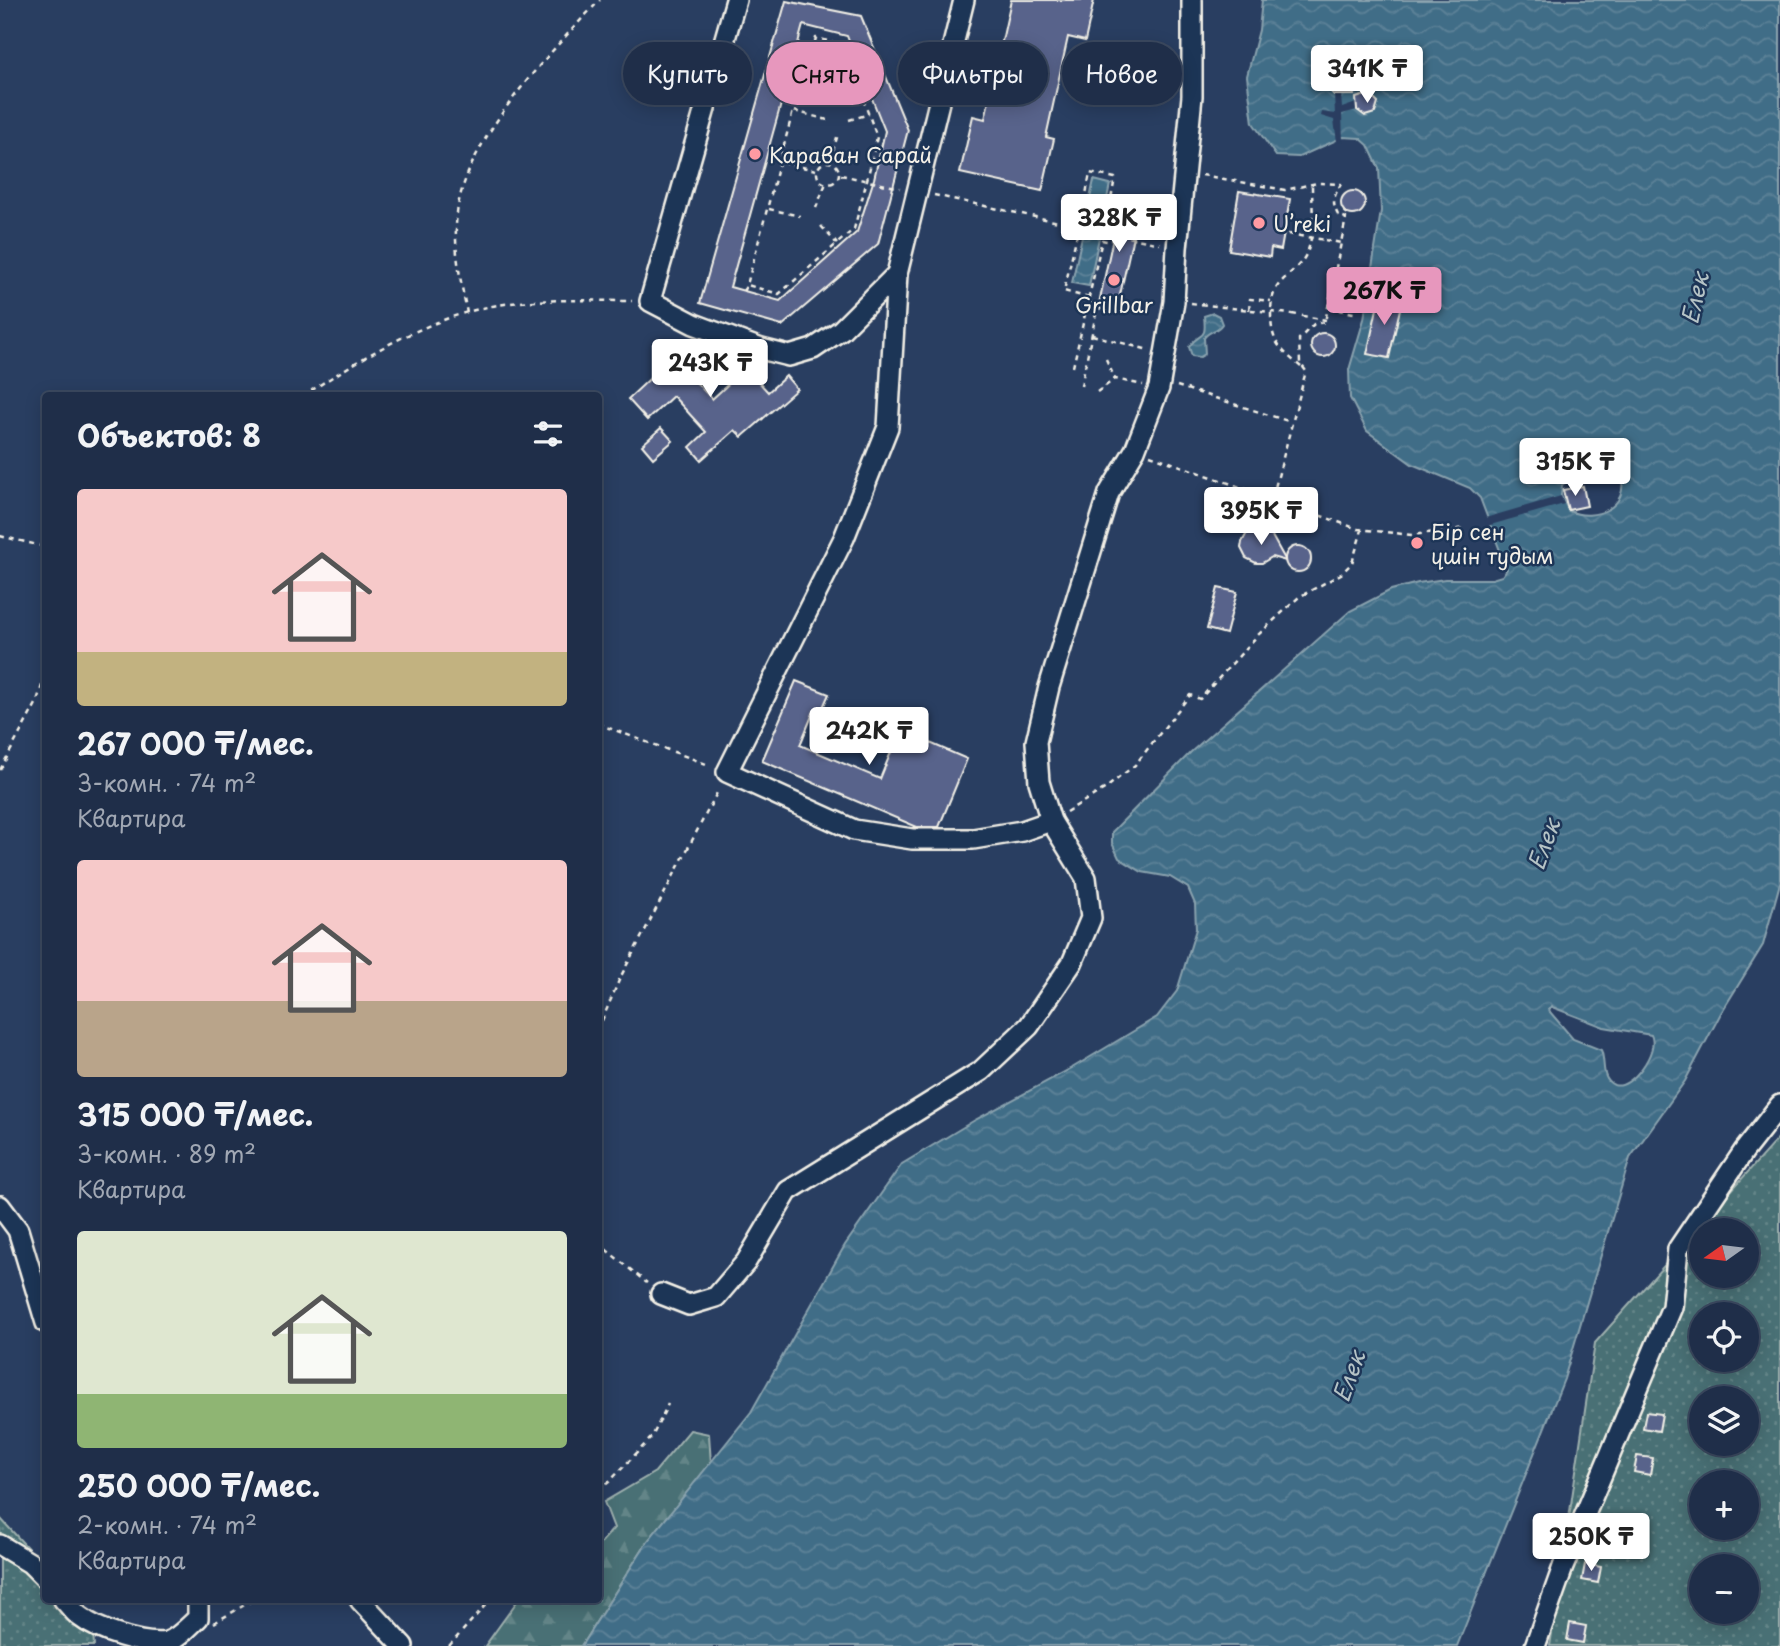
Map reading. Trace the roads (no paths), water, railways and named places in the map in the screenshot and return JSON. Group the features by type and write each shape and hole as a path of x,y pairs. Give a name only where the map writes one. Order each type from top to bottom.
{"lane":[{"path":"736,0 650,301 694,324 761,349 789,356 813,349 841,330 897,274"},
{"path":"964,0 897,274 888,427 844,538 727,772 853,830 901,837 973,839 1022,831 1051,821"},
{"path":"661,1294 689,1305 716,1297 746,1262 788,1191 981,1071 1029,1026 1072,962 1091,918 1086,878 1051,821 1039,782 1036,742 1049,687 1109,493 1135,450 1160,385 1174,302 1192,96 1192,0"},
{"path":"1535,1646 1563,1567 1672,1307 1678,1249 1744,1151 1780,1105"},
{"path":"0,1206 18,1230 42,1310"},
{"path":"0,1545 30,1563 42,1575"},
{"path":"67,1603 79,1616 137,1644 166,1643 181,1633 198,1618 198,1603"},
{"path":"363,1603 403,1646"}],"water":[{"name":"Елек","path":"1262,0 1780,0 1780,883 1763,945 1721,1013 1685,1081 1630,1158 1564,1379 1457,1646 581,1646 647,1542 751,1412 845,1245 902,1164 1157,1017 1177,991 1196,929 1195,904 1188,888 1170,877 1142,872 1119,858 1112,843 1112,832 1191,752 1350,611 1391,590 1445,579 1492,579 1502,576 1507,569 1480,498 1470,488 1412,464 1367,431 1350,398 1349,370 1364,319 1381,211 1379,168 1368,145 1360,138 1343,137 1299,157 1276,156 1253,123 1247,76 1259,30","holes":["1604,463 1615,466 1620,471 1622,486 1615,504 1589,515 1569,511 1561,496 1562,485 1587,467","1552,1007 1604,1027 1651,1035 1653,1042 1648,1059 1636,1076 1621,1085 1614,1085 1605,1074 1601,1050 1573,1039 1550,1012"]},
{"path":"1094,180 1110,184 1089,286 1072,283"},
{"path":"1213,313 1219,316 1222,324 1204,338 1205,354 1200,357 1192,356 1189,347 1203,333 1204,316"}],"place":[{"name":"Караван Сарай","path":"755,154"},
{"name":"U’reki","path":"1259,223"},
{"name":"Grillbar","path":"1114,280"},
{"name":"Бір сен үшін тудым","path":"1417,543"}]}
